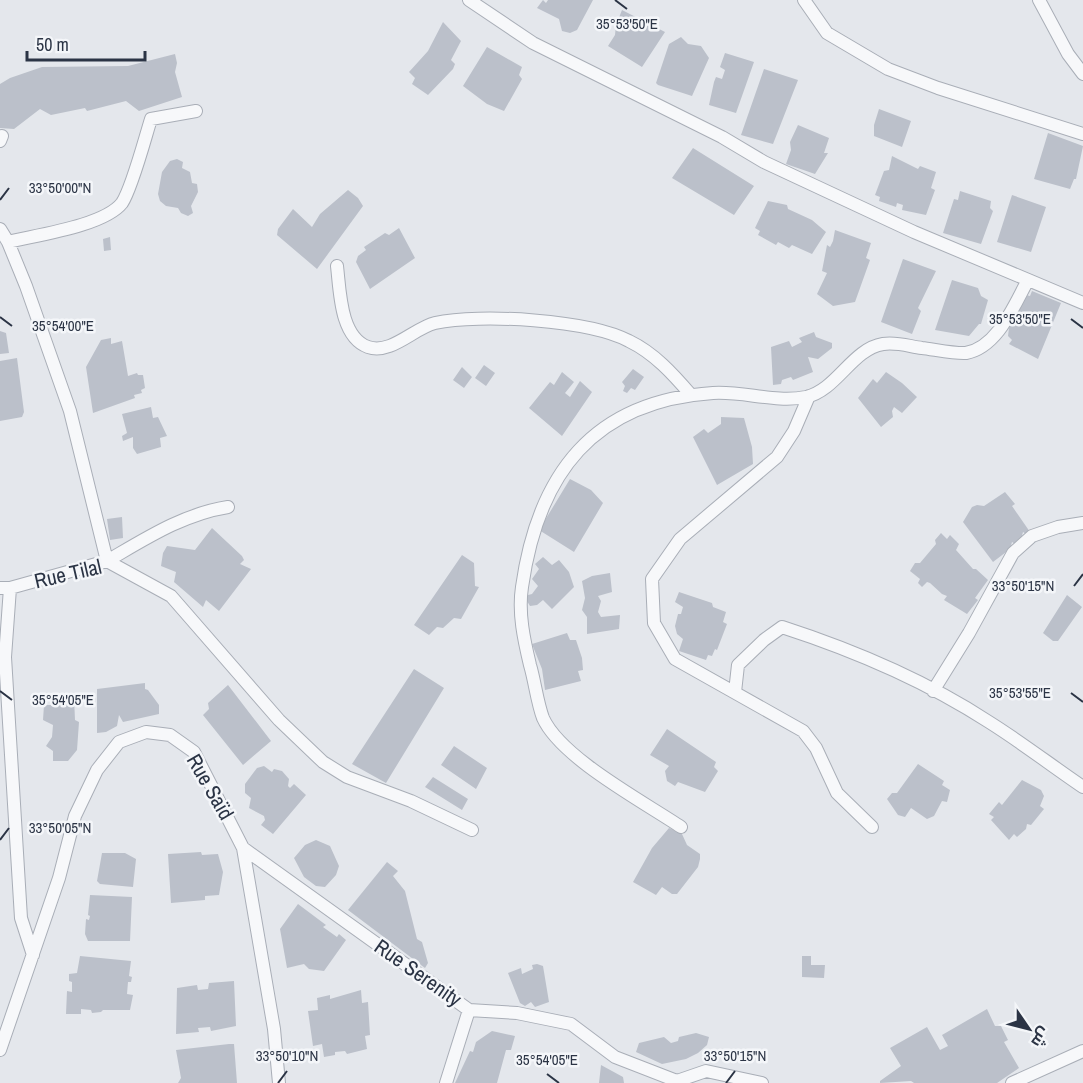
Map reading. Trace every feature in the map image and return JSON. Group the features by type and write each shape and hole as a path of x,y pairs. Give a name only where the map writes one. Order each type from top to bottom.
{"street":[{"path":"469,0 533,43 722,137 764,162 914,232 1083,303"},
{"path":"804,0 827,33 888,69 938,88 1083,134"},
{"path":"1039,0 1068,54 1083,74"},
{"path":"8,242 75,226 104,216 122,203 151,119 196,111"},
{"path":"0,229 8,242 70,411 107,561 162,530 206,511 228,507"},
{"path":"337,266 343,309 351,333 359,342 368,347 387,347 417,330 436,323 481,320 572,325 606,332 643,348 691,395"},
{"path":"681,827 570,752 543,718 524,631 520,597 527,551 536,521 547,496 576,449 615,420 657,403 691,395 717,393 782,398 809,396 879,345 898,343 966,353 990,341 1010,314 1028,280"},
{"path":"809,396 798,425 777,457 680,539 652,579 654,623 675,659 803,731 816,748 837,793 872,827"},
{"path":"933,691 969,633 1013,553 1032,536 1058,527 1083,523"},
{"name":"Rue Tilal","path":"33,955 21,918 5,657 5,588 107,561 171,596 279,720 323,762 347,777 411,801 472,830"},
{"path":"735,692 738,665 782,627 863,657 933,691 989,721 1083,787"},
{"name":"Rue Saïd","path":"0,1050 59,878 75,816 97,770 119,742 146,732 170,735 194,752 243,848 270,1006 279,1083"},
{"name":"Rue Serenity","path":"243,848 469,1010 517,1013 571,1024 615,1057 677,1082 706,1071 762,1083"},
{"path":"446,1083 469,1010"},
{"path":"1012,1083 1083,1051"}],"building":[{"path":"543,0 546,3 548,0 593,0 577,30 570,33 562,31 559,19 537,8"},
{"path":"622,10 665,32 642,67 608,46 615,35"},
{"path":"443,22 461,41 451,60 455,64 453,69 428,95 412,84 415,78 409,72 428,51"},
{"path":"681,37 688,44 701,46 709,58 692,96 656,83 669,44"},
{"path":"487,47 522,67 519,75 522,79 504,111 487,104 463,86"},
{"path":"725,53 754,62 736,113 709,105 716,77 722,79 725,70 720,67"},
{"path":"175,54 177,63 175,72 182,97 139,111 126,101 87,111 85,108 51,115 40,109 14,129 0,128 0,84 10,78 42,67 128,66"},
{"path":"764,69 798,80 773,144 741,135"},
{"path":"879,109 911,121 902,147 874,136 874,125"},
{"path":"798,125 829,138 824,153 828,153 815,174 786,164 791,150 790,142"},
{"path":"1048,133 1083,146 1076,179 1070,189 1034,179"},
{"path":"693,148 754,186 734,215 672,178"},
{"path":"892,156 918,169 920,166 936,172 931,188 935,190 926,215 902,210 903,205 897,203 896,207 879,201 880,197 875,195 884,171 889,170"},
{"path":"177,159 183,162 182,168 190,172 192,183 197,184 198,192 191,206 193,213 188,216 181,213 178,208 166,206 160,201 158,194 162,172 170,161"},
{"path":"348,190 358,198 363,206 317,269 277,235 278,229 293,209 312,227 320,214"},
{"path":"960,191 991,201 990,208 993,211 981,244 943,233 954,199 958,200"},
{"path":"1012,195 1046,207 1031,252 997,242"},
{"path":"768,201 787,205 788,209 812,220 826,232 812,254 792,245 789,248 778,242 776,245 758,235 760,231 755,228"},
{"path":"399,228 415,258 370,289 356,262 358,256 366,250 364,247 385,233 389,235"},
{"path":"835,230 871,243 866,258 870,260 855,302 833,306 817,294 827,273 822,271 827,245 830,247"},
{"path":"110,237 111,250 104,251 103,239"},
{"path":"903,259 936,271 918,308 921,311 912,334 881,322"},
{"path":"952,280 978,288 981,296 988,300 981,324 969,336 935,330"},
{"path":"1032,291 1061,303 1038,359 1009,344 1012,340 1008,336 1009,328 1026,295 1030,296"},
{"path":"0,331 6,333 9,353 0,354"},
{"path":"814,332 816,337 832,343 832,348 818,359 808,357 813,372 793,380 791,377 782,380 781,384 773,385 771,347 789,341 792,347 802,342 799,338"},
{"path":"111,338 111,344 122,341 128,376 137,373 143,375 145,388 141,390 142,393 134,395 135,398 93,413 86,367 101,340"},
{"path":"17,358 24,412 22,417 0,421 0,361"},
{"path":"484,365 495,373 486,386 475,378"},
{"path":"462,367 472,377 464,388 453,380"},
{"path":"633,369 644,377 635,390 631,388 627,393 623,391 625,386 622,382"},
{"path":"562,372 574,382 565,393 570,397 580,381 592,392 562,436 529,408 550,382 554,385"},
{"path":"886,372 917,397 902,413 894,407 893,417 881,427 858,398 873,379 877,383"},
{"path":"151,407 153,418 158,417 167,436 160,438 161,447 137,454 133,448 133,437 123,441 122,436 127,433 122,414"},
{"path":"721,417 744,418 752,447 753,464 717,485 693,437 704,429 708,433 721,424"},
{"path":"570,479 591,490 603,503 574,552 539,530"},
{"path":"1005,492 1015,504 1012,506 1030,532 1026,534 1023,532 1021,539 1015,544 1012,542 1010,549 993,562 963,522 972,507 984,506"},
{"path":"122,517 123,538 110,540 107,519"},
{"path":"212,528 242,556 244,560 240,564 251,569 219,611 206,600 203,607 174,582 176,572 161,566 163,553 167,546 195,550"},
{"path":"941,533 947,539 950,535 959,544 956,550 973,569 988,580 975,598 978,600 967,614 944,600 947,596 930,583 927,582 922,587 918,583 920,579 910,571 915,563 920,563 936,544 935,540"},
{"path":"462,555 474,563 475,586 479,587 461,619 454,618 443,628 437,627 429,635 414,625"},
{"path":"543,557 552,565 559,560 569,572 574,587 552,609 543,600 537,605 530,606 524,596 532,594 538,586 532,579 539,569 535,564"},
{"path":"610,573 612,592 598,596 601,601 598,612 601,617 620,615 619,629 587,634 587,617 582,610 585,598 582,581 592,576"},
{"path":"679,592 712,603 713,607 726,612 723,622 727,624 717,650 715,649 712,656 708,655 706,660 679,651 683,639 677,634 675,626 678,614 681,614 683,607 675,602"},
{"path":"1067,595 1082,607 1058,641 1053,641 1043,633"},
{"path":"567,633 570,640 576,640 582,658 583,670 578,671 581,681 545,690 542,669 532,644"},
{"path":"414,669 444,688 386,783 352,764"},
{"path":"145,683 145,689 159,705 159,714 123,722 119,715 117,726 106,732 97,733 97,689"},
{"path":"228,685 271,741 243,765 203,715 209,709 208,703"},
{"path":"52,696 74,697 75,720 79,722 77,750 68,761 53,761 53,751 46,746 52,737 53,725 43,720 44,705 52,705"},
{"path":"667,729 716,762 714,767 718,771 705,792 678,782 675,786 667,781 665,771 669,766 650,755"},
{"path":"454,746 487,768 476,789 441,765"},
{"path":"918,764 944,781 942,785 950,790 947,802 942,801 934,816 927,819 911,808 905,817 898,815 887,799 892,793 897,793"},
{"path":"264,766 272,772 274,769 282,771 289,779 290,788 294,784 306,795 273,834 261,825 265,820 264,816 249,808 251,798 245,793 245,784 257,768"},
{"path":"433,777 468,799 462,810 425,787"},
{"path":"1022,780 1041,790 1044,796 1040,806 1044,809 1031,825 1027,824 1026,829 1017,837 1014,834 1009,840 991,820 994,817 989,814 999,802 1002,805"},
{"path":"669,828 682,834 687,845 700,854 700,859 698,867 677,894 672,894 662,887 656,895 633,882 652,848"},
{"path":"316,840 330,846 339,866 336,875 325,887 316,886 304,877 294,858 305,845"},
{"path":"201,852 202,855 218,854 223,872 219,895 205,896 205,900 171,903 168,854"},
{"path":"102,853 125,853 136,859 133,887 100,884 97,881"},
{"path":"387,862 398,871 393,876 405,891 417,939 422,942 428,963 425,968 348,910"},
{"path":"90,895 132,897 130,941 88,941 85,934 86,919 89,920 90,916 88,915"},
{"path":"298,904 326,925 323,927 337,937 339,934 346,940 324,971 309,969 304,964 287,968 280,929"},
{"path":"80,956 131,961 129,976 132,977 131,982 128,982 127,994 133,995 130,1010 103,1010 92,1013 91,1010 81,1009 81,1014 66,1014 67,991 72,992 69,974 77,973"},
{"path":"802,956 811,956 811,965 825,965 824,978 802,977"},
{"path":"532,965 543,966 549,1002 535,1007 531,1002 525,1006 520,1003 508,973 521,968 522,974 533,969"},
{"path":"234,981 236,1026 211,1031 210,1027 198,1028 199,1032 176,1034 177,988 197,985 198,990 208,989 209,983"},
{"path":"361,990 362,1003 368,1002 370,1035 365,1036 367,1049 347,1054 345,1051 335,1052 335,1055 324,1057 322,1044 313,1046 308,1011 318,1010 317,998 330,995 330,999"},
{"path":"987,1009 995,1026 1001,1026 1008,1040 1004,1042 1019,1068 997,1083 914,1083 911,1081 880,1083 901,1066 890,1048 927,1027 940,1050 948,1046 942,1035"},
{"path":"492,1031 515,1036 511,1050 506,1050 497,1083 455,1083 470,1051 473,1052 476,1042"},
{"path":"696,1033 709,1037 707,1045 686,1059 662,1064 636,1052 639,1043 664,1037 671,1043 678,1041 679,1037"},
{"path":"234,1044 237,1083 178,1083 181,1078 176,1050"},
{"path":"601,1065 623,1077 624,1083 599,1083"}]}
